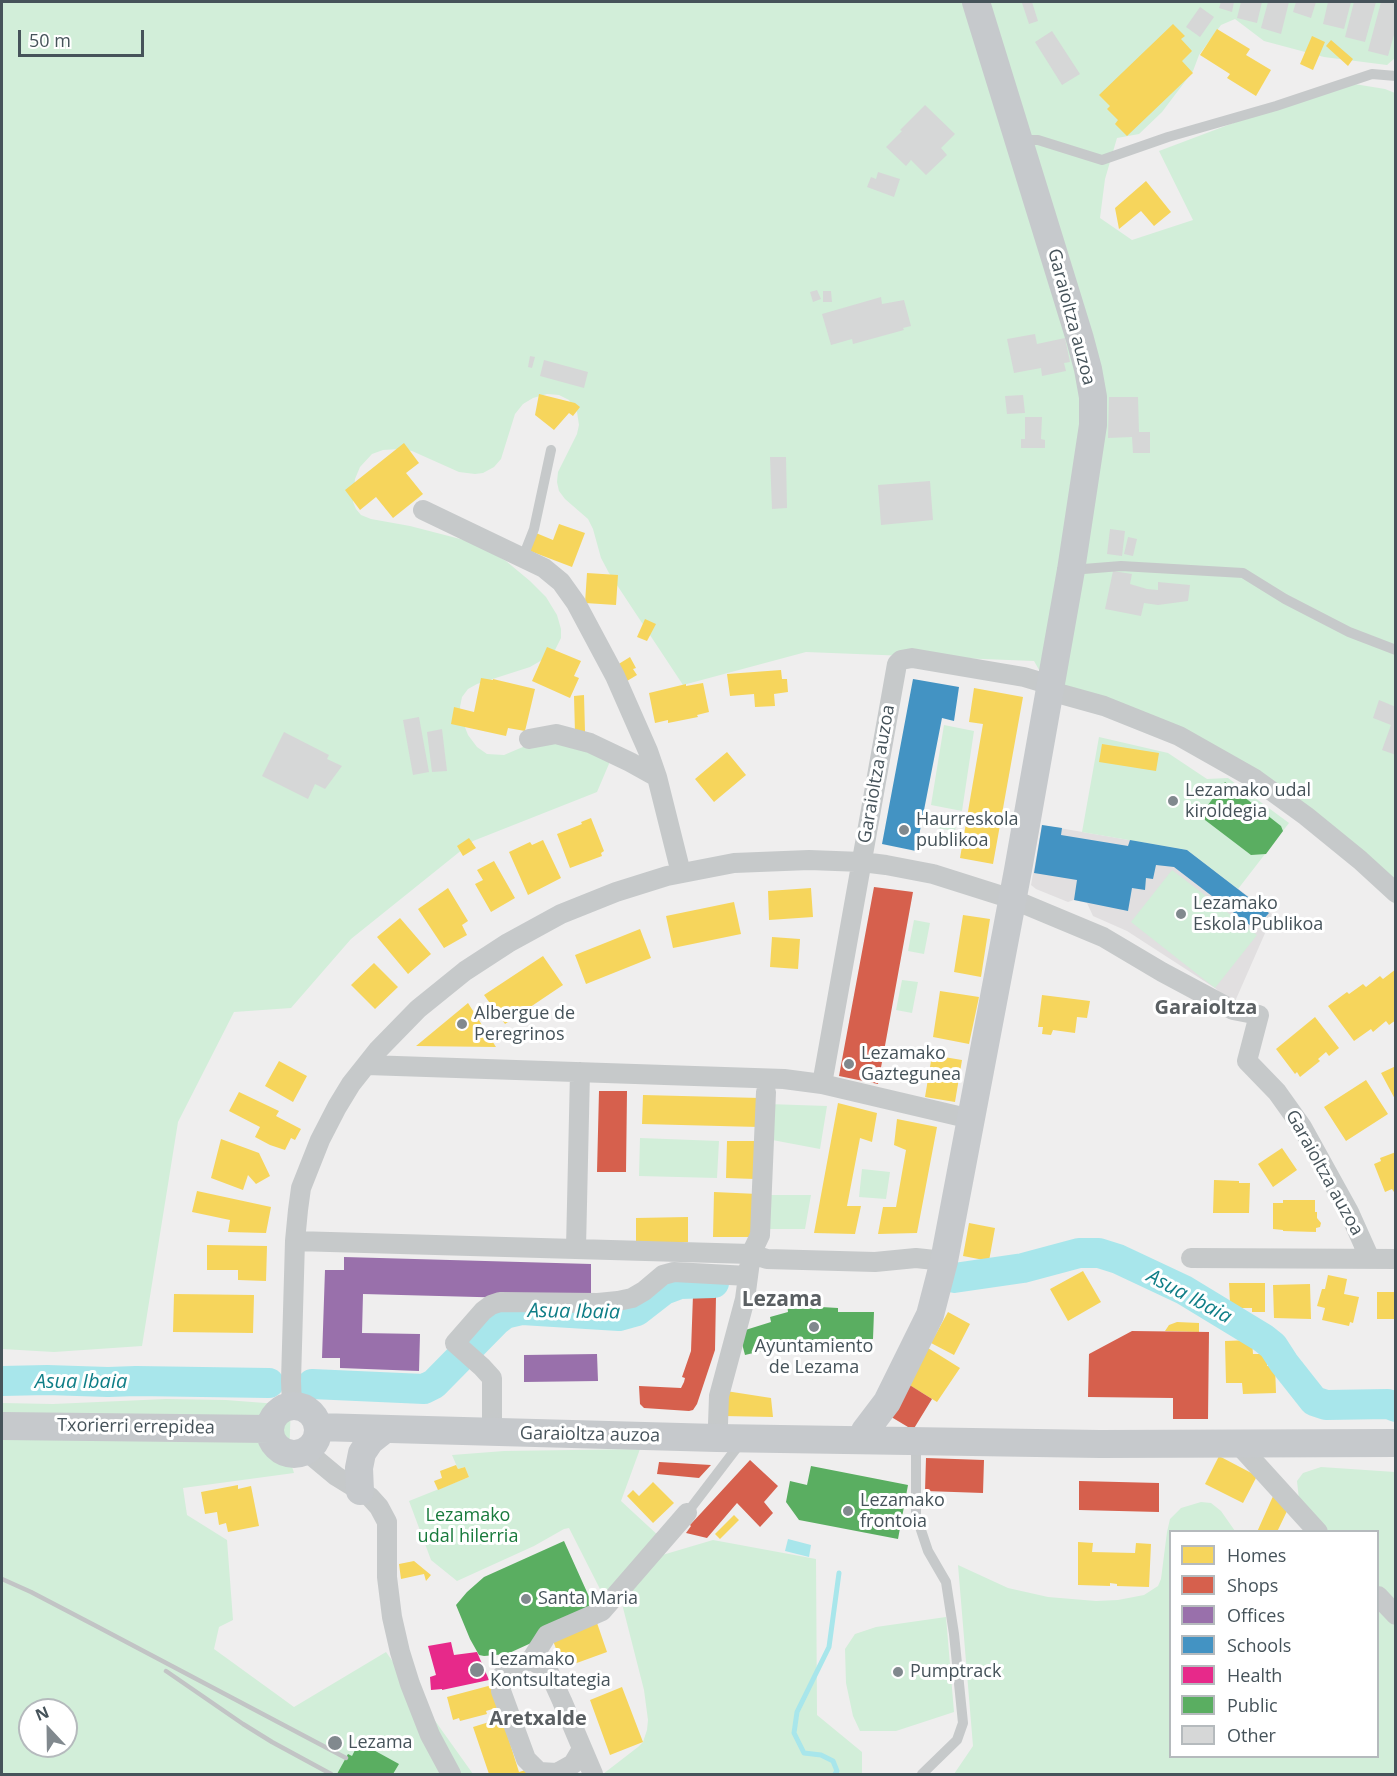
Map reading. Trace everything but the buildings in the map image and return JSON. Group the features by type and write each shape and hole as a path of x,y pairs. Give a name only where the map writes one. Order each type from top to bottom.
{"street":[{"name":"Garaioltza auzoa","path":"862,1440 865,1431 887,1402 930,1314 944,1261 1050,688 1093,425 1093,397 1080,339 976,2"},
{"path":"423,510 544,568 561,582 576,603 615,676 648,752 657,777 681,873"},
{"name":"Garaioltza auzoa","path":"822,1084 897,664 901,660 912,658 1024,677 1179,736 1255,779 1360,860 1395,894"},
{"path":"529,739 556,734 590,743 657,777"},
{"name":"Garaioltza auzoa","path":"292,1406 296,1241 301,1188 320,1140 351,1084 418,1009 465,971 508,943 561,914 615,892 681,873 734,863 809,860 862,862 886,864 933,874 1012,899 1103,937 1162,972 1239,1011 1259,1015 1247,1061 1277,1092 1302,1127 1349,1212 1370,1259"},
{"path":"391,1038 393,1050 406,1066"},
{"path":"367,1065 775,1079 822,1084 971,1119"},
{"path":"576,1248 580,1072"},
{"path":"718,1424 719,1396 742,1309 751,1254 760,1235 766,1092"},
{"path":"296,1241 751,1254 767,1259 874,1262 916,1258 944,1261"},
{"name":"Garaioltza auzoa","path":"1191,1258 1395,1259"},
{"path":"492,1421 492,1378 455,1343 491,1305 500,1302 598,1303 632,1299 663,1275 674,1272 748,1276"},
{"path":"292,1406 301,1407 315,1419 312,1439 296,1455 277,1448 271,1439 270,1429 277,1413 292,1406"},
{"name":"Txorierri errepidea","path":"2,1426 270,1429"},
{"name":"Garaioltza auzoa","path":"312,1439 384,1430 1100,1444 1395,1443"},
{"path":"360,1491 359,1468 362,1453 370,1441 384,1430"},
{"path":"312,1439 336,1476 370,1497 379,1507 387,1522 387,1577 392,1617 400,1652 430,1735 451,1774"},
{"path":"1238,1444 1316,1530"},
{"path":"582,1749 573,1764 557,1773 539,1773 526,1759 501,1691 501,1677 512,1667 531,1660 547,1635 602,1611 687,1513"},
{"path":"1379,1598 1395,1616"},
{"path":"531,1660 548,1670 593,1774"}],"lane":[{"path":"1020,140 1038,140 1102,160 1168,137 1286,103 1372,74 1395,76"},
{"path":"523,557 534,529 551,450"},
{"path":"1071,570 1121,566 1243,573 1285,599 1349,632 1395,650"},
{"path":"687,1513 744,1438"},
{"path":"916,1441 916,1515 928,1551 946,1582 963,1723 957,1740 921,1774"}],"shaded area":[{"name":"Lezamako Eskola Publikoa","path":"1042,825 1187,850 1273,915 1233,1006 1215,988 1127,931 1093,916 1087,903 1074,900 1068,902 1031,885"}],"green space":[{"path":"2,2 1395,2 1395,58 1387,65 1324,57 1264,41 1235,19 1221,25 1199,55 1193,71 1162,112 1139,134 1117,138 1105,179 1100,218 1132,240 1193,220 1159,151 1342,82 1385,89 1395,93 1395,905 1371,871 1212,747 1054,696 1034,661 806,652 683,685 609,573 601,558 588,519 559,491 558,472 577,434 579,425 577,412 569,400 559,395 547,394 533,398 523,404 515,414 501,459 494,467 483,473 459,472 412,451 383,450 372,454 360,467 355,479 353,502 361,515 371,519 410,526 468,541 482,547 506,561 546,597 557,615 561,629 561,638 555,650 530,667 468,689 462,697 461,717 468,735 477,747 487,754 504,755 551,735 617,745 597,792 473,841 351,939 291,1008 234,1012 178,1122 142,1346 54,1352 2,1349"},
{"path":"944,725 974,731 962,811 931,805"},
{"name":"Lezamako udal kiroldegia","path":"1099,737 1168,753 1207,779 1228,778 1289,823 1238,889 1187,850 1082,832"},
{"path":"928,812 958,818 955,831 925,826"},
{"path":"1172,870 1257,935 1215,988 1131,922"},
{"path":"914,920 930,923 924,954 908,951"},
{"path":"902,980 918,982 912,1013 896,1010"},
{"path":"768,1104 827,1106 820,1149 767,1139"},
{"path":"640,1138 719,1141 717,1178 639,1176"},
{"path":"862,1169 890,1172 886,1199 859,1197"},
{"path":"764,1195 811,1195 805,1229 763,1229"},
{"path":"166,1399 226,1400 291,1405 289,1457 294,1473 183,1488 187,1515 227,1540 233,1620 219,1627 214,1649 294,1707 386,1652 473,1774 2,1774 2,1403 53,1404"},
{"name":"Lezamako udal hilerria","path":"640,1449 621,1501 661,1538 659,1556 713,1540 816,1559 817,1715 862,1752 862,1774 603,1774 643,1742 648,1720 644,1690 619,1592 608,1595 602,1593 569,1528 457,1581 431,1560 409,1501 469,1477 465,1467 458,1469 452,1455 504,1451"},
{"path":"1321,1467 1395,1472 1395,1774 954,1774 973,1746 958,1565 1008,1588 1048,1597 1096,1601 1144,1595 1158,1586 1161,1579 1170,1519 1181,1508 1201,1502 1211,1503 1221,1511 1234,1530 1169,1530 1169,1758 1379,1758 1379,1530 1313,1530 1299,1499 1297,1481 1303,1473"},
{"name":"Pumptrack","path":"946,1617 954,1712 896,1731 860,1731 853,1716 846,1683 845,1649 855,1634 876,1627"}],"water":[{"path":"788,1539 811,1545 809,1557 785,1551"}],"waterway":[{"name":"Asua Ibaia","path":"954,1278 1023,1268 1079,1253 1099,1253 1118,1259 1184,1290 1263,1338 1273,1346 1314,1401 1326,1405 1388,1404 1396,1407"},
{"name":"Asua Ibaia","path":"312,1384 424,1389 434,1384 505,1314 522,1310 619,1316 637,1311 664,1290 680,1284 714,1283"},
{"name":"Asua Ibaia","path":"2,1381 269,1383"},
{"path":"835,1774 837,1771 833,1761 821,1755 804,1753 794,1733 797,1712 829,1647 839,1573"}],"railway":[{"path":"2,1579 31,1592 346,1758"},
{"path":"166,1671 243,1724 331,1774"}],"place":[{"name":"Lezamako udal kiroldegia","path":"1173,801"},
{"name":"Haurreskola publikoa","path":"904,830"},
{"name":"Lezamako Eskola Publikoa","path":"1181,914"},
{"name":"Albergue de Peregrinos","path":"462,1024"},
{"name":"Lezamako Gaztegunea","path":"849,1064"},
{"name":"Ayuntamiento de Lezama","path":"814,1327"},
{"name":"Lezamako frontoia","path":"848,1511"},
{"name":"Santa Maria","path":"526,1599"},
{"name":"Lezamako Kontsultategia","path":"477,1670"},
{"name":"Pumptrack","path":"898,1672"},
{"name":"Lezama","path":"335,1743"}],"district":[{"name":"Garaioltza","path":"1206,1008"},
{"name":"Lezama","path":"782,1300"},
{"name":"Aretxalde","path":"538,1719"}]}
